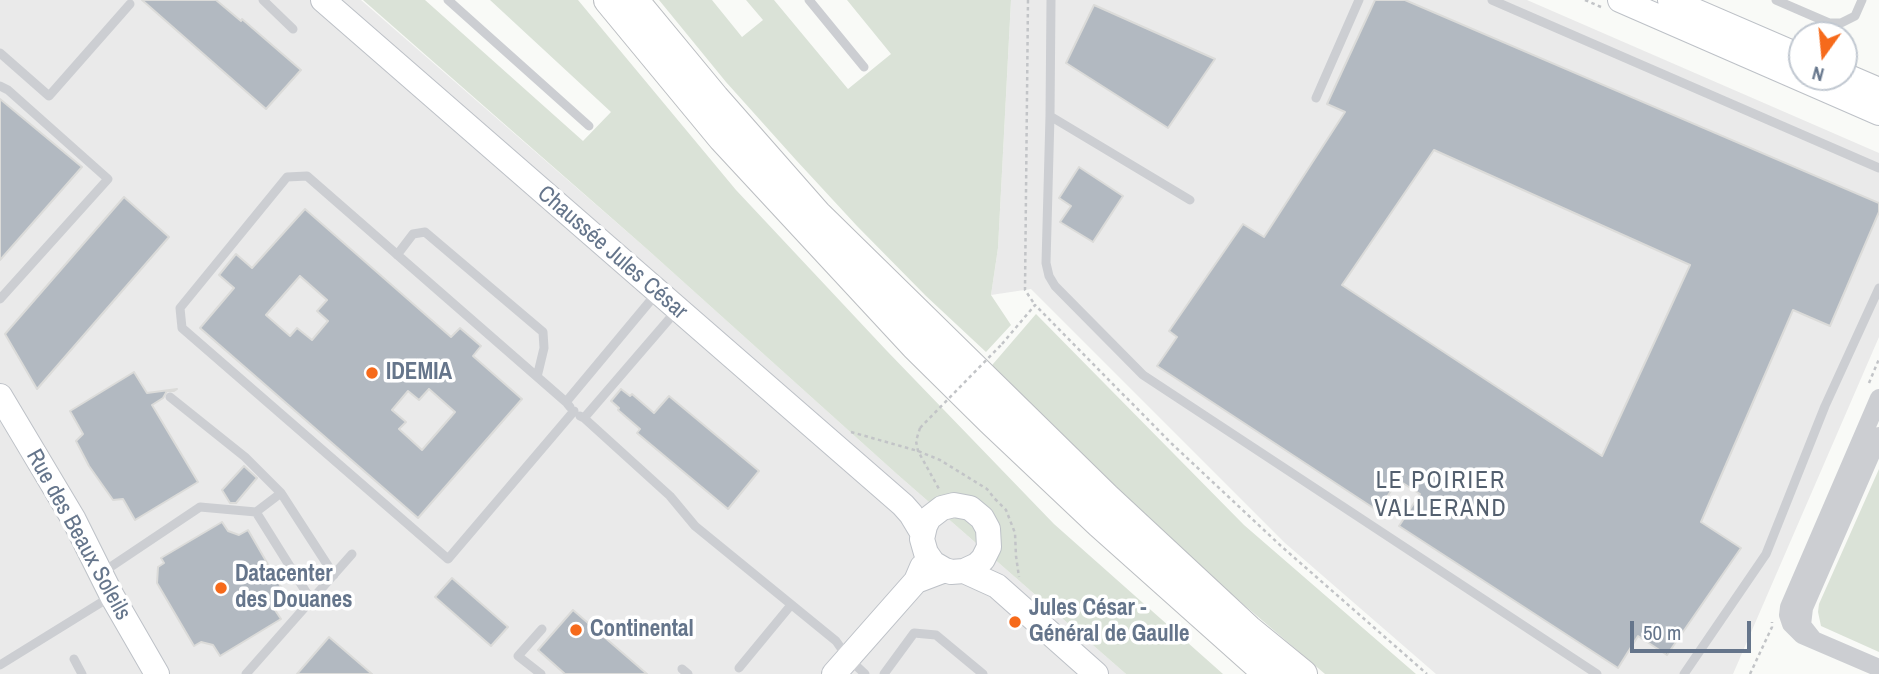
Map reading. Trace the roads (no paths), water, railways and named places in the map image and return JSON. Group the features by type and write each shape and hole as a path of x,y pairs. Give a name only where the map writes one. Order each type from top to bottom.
{"highway":[{"path":"608,0 722,138 915,346 1100,524 1268,674"},
{"path":"634,0 715,98 817,214 1107,498 1248,629 1303,674"}],"main road":[{"name":"Chaussée Jules César","path":"323,0 903,505 911,514 924,543"},
{"path":"1620,0 1879,113"},
{"path":"1670,0 1788,51"},
{"path":"1858,81 1879,90"},
{"name":"Rue des Beaux Soleils","path":"0,396 74,520 112,596 157,674"},
{"name":"Chaussée Jules César","path":"903,505 942,509"},
{"path":"849,669 916,581 925,526 942,509 960,505 970,508 982,518 989,535 986,553 997,586 1096,674"},
{"path":"924,543 933,563 997,586"},
{"path":"916,581 977,565 986,553"}],"street":[{"path":"1879,398 1788,610 1788,619 1802,635 1879,667"},
{"path":"1813,639 1802,625 1804,608 1879,436"}],"lane":[{"path":"263,0 293,30"},
{"path":"448,0 589,126"},
{"path":"809,0 864,67"},
{"path":"1051,0 1051,116 1046,263 1055,286 1143,376 1597,674"},
{"path":"1317,98 1359,0"},
{"path":"1492,0 1879,169"},
{"path":"1776,0 1829,23 1841,23 1855,16 1862,0"},
{"path":"0,53 49,96 130,4"},
{"path":"0,86 8,90 108,179 0,299"},
{"path":"1051,116 1190,200"},
{"path":"574,411 448,559 182,328 180,307 287,177 307,176 584,418 670,496 695,526 836,641 849,669"},
{"path":"397,255 413,234 425,232 543,332 544,348 537,377"},
{"path":"1684,674 1766,554 1825,406 1879,288"},
{"path":"566,402 657,293"},
{"path":"584,418 677,310"},
{"path":"170,397 245,457 281,493 334,575"},
{"path":"101,573 200,507 256,512 281,493"},
{"path":"256,512 312,600"},
{"path":"246,674 352,554"},
{"path":"0,664 112,596"},
{"path":"739,668 791,605"},
{"path":"541,674 518,656 542,629"},
{"path":"884,674 914,633 936,635 983,674"},
{"path":"74,659 82,674"}],"place":[{"name":"IDEMIA","path":"372,373"},
{"name":"Datacenter des Douanes","path":"221,588"},
{"name":"Jules César - Général de Gaulle","path":"1015,622"},
{"name":"Continental","path":"576,630"}],"district":[{"name":"LE POIRIER VALLERAND","path":"1441,496"}]}
